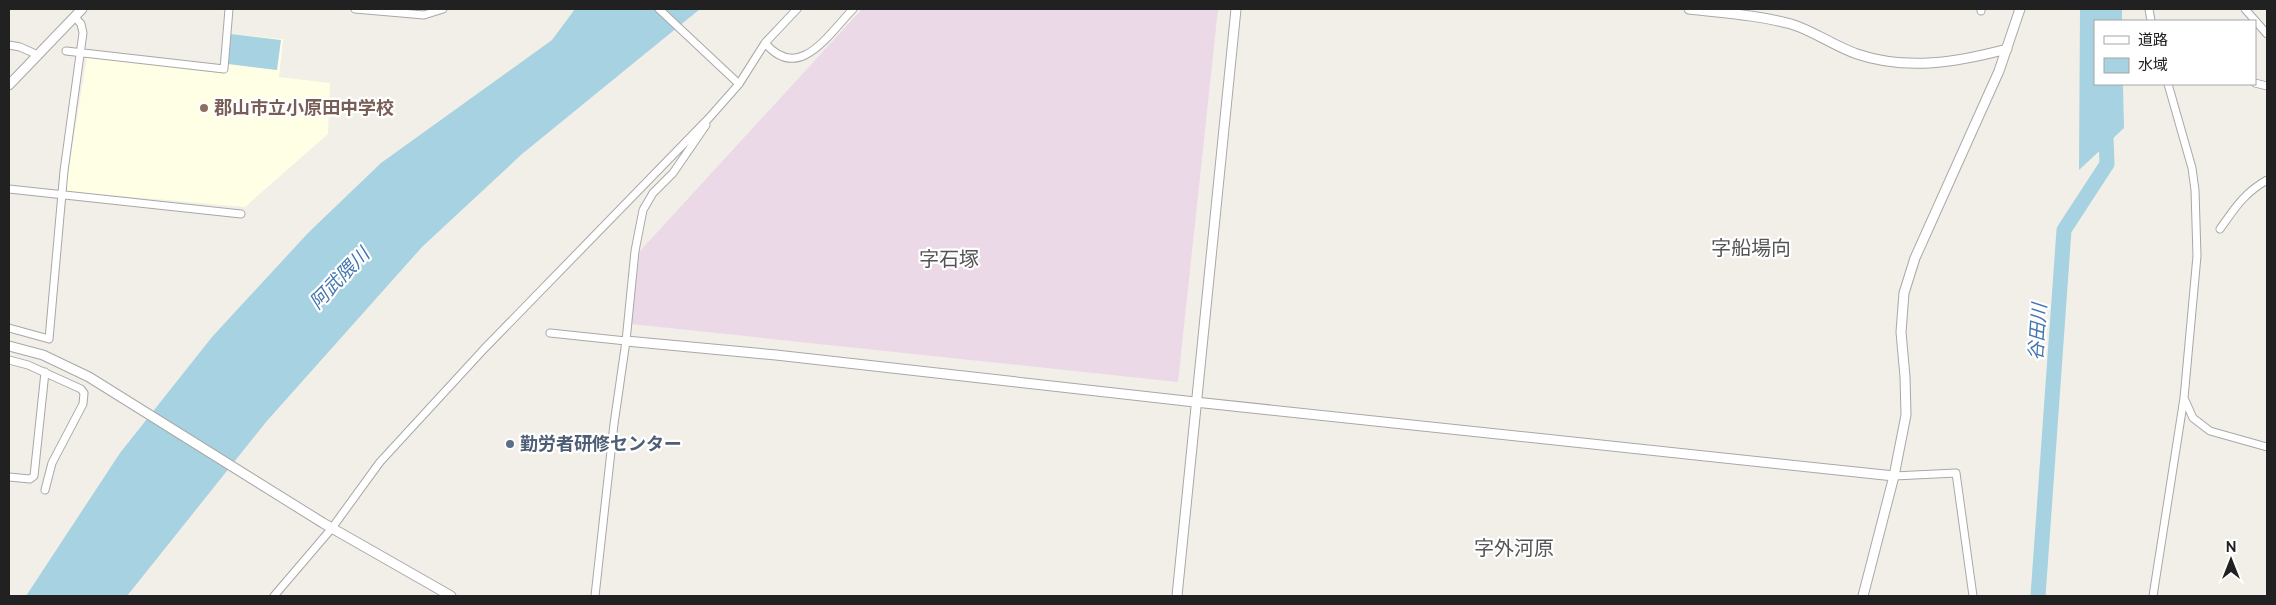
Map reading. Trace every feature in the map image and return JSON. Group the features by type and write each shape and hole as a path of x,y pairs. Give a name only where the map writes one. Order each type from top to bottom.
{"street":[{"path":"9,86 82,9"},
{"path":"66,51 224,68 229,9"},
{"path":"355,9 424,14 443,9"},
{"path":"659,9 739,84"},
{"path":"274,596 380,462 484,348 709,118 739,84 765,43 798,9"},
{"path":"765,43 775,54 789,60 802,58 813,51 853,9"},
{"path":"1177,596 1236,9"},
{"path":"1689,9 1772,20 1810,32 1857,54 1916,64 1968,60 2007,49"},
{"path":"1863,596 1894,476 1906,415 1901,332 1904,293 1915,258 1999,71 2020,9"},
{"path":"2245,9 2255,20"},
{"path":"9,328 49,338 64,171 83,33 81,24 75,17"},
{"path":"2256,22 2267,34"},
{"path":"9,45 20,47 38,55"},
{"path":"2153,596 2184,398 2197,256 2195,190 2189,160 2168,85"},
{"path":"595,596 635,251 643,210 653,193 673,173 709,118"},
{"path":"2220,229 2240,200 2251,189 2267,180"},
{"path":"9,189 241,214"},
{"path":"550,334 785,356 1195,402 1894,476 1956,473 1972,596"},
{"path":"9,346 43,355 89,377 328,526 451,596"},
{"path":"9,360 28,364 81,389 85,396 83,404 52,463 44,490"},
{"path":"9,477 30,479 34,476 45,372"},
{"path":"2184,398 2193,418 2210,431 2267,446"}],"shaded area":[{"path":"862,9 1218,9 1178,382 631,324 640,251"},
{"name":"郡山市立小原田中学校","path":"231,34 283,39 279,77 330,83 328,134 245,207 65,191 87,57 227,72"}],"water":[{"name":"阿武隈川","path":"575,9 700,9 522,154 422,247 266,422 127,596 26,596 120,453 212,337 308,233 381,163 552,40"},
{"path":"2080,9 2122,9 2122,20 2094,20 2094,85 2123,85 2124,128 2079,170"},
{"path":"231,34 281,40 277,70 228,64"}],"waterway":[{"name":"谷田川","path":"2038,596 2064,230 2107,164 2104,85"}],"place":[{"name":"郡山市立小原田中学校","path":"204,108"},
{"name":"勤労者研修センター","path":"510,444"}],"district":[{"name":"字船場向","path":"1751,248"},
{"name":"字石塚","path":"949,259"},
{"name":"字外河原","path":"1514,548"}]}
